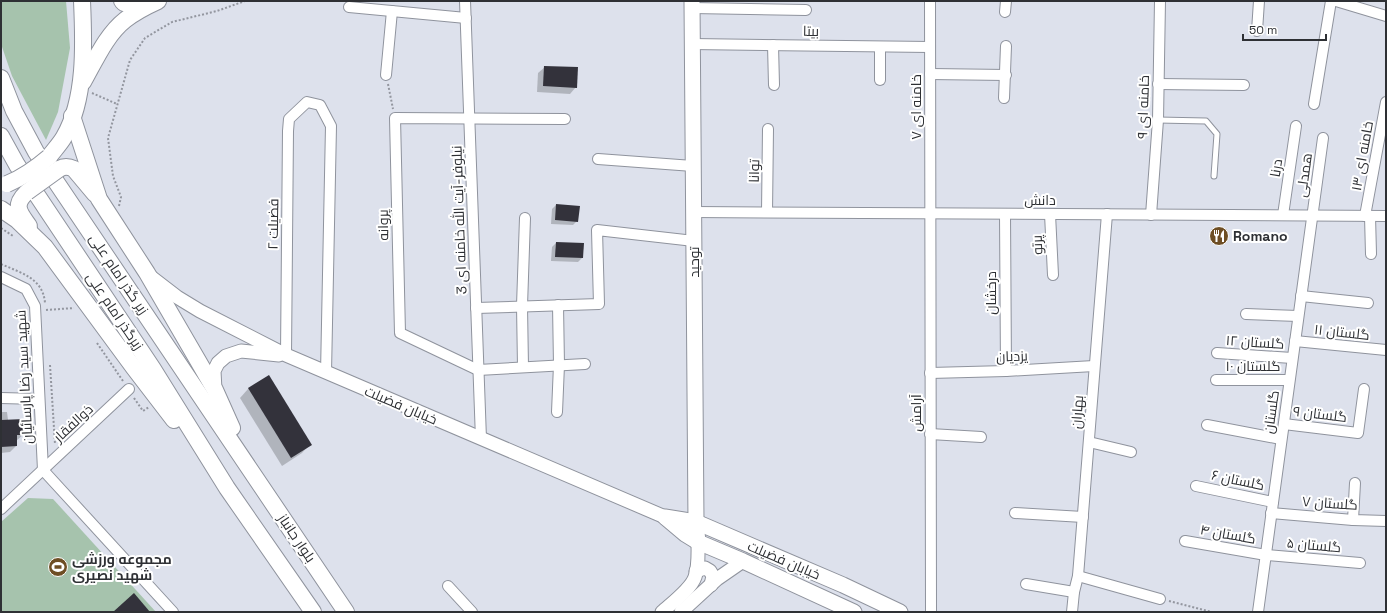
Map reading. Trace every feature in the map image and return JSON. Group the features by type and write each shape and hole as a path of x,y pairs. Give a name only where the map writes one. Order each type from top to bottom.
{"main road":[{"path":"82,1 83,54 80,87 72,116 54,163 22,197 19,204 19,212 134,368 227,488"},
{"path":"122,1 131,5 152,4"},
{"path":"80,87 114,32 125,20 152,4"},
{"name":"توحید","path":"692,4 696,522 698,542"},
{"name":"زیر گذر امام علی","path":"1,78 14,111 36,152 247,465"},
{"path":"72,116 100,200"},
{"name":"زیرگذر امام علی","path":"1,136 17,165 153,369 227,488"},
{"path":"4,184 20,179 32,172 54,163 74,169 100,200 146,273 215,390 247,465"},
{"path":"1,209 17,220 45,247"},
{"name":"بلوار جانباز","path":"247,465 346,612"},
{"name":"بلوار جانباز","path":"227,488 313,612"},
{"name":"خیابان فضیلت","path":"665,517 696,522 843,585 900,612"},
{"name":"خیابان فضیلت","path":"665,517 685,534 698,542 854,612"}],"street":[{"name":"نیلوفر-آیت الله خامنه ای 3","path":"465,1 481,439"},
{"name":"خامنه ای ۷","path":"930,1 930,213"},
{"path":"1005,12 1006,1"},
{"name":"خامنه ای ۹","path":"1151,215 1158,120 1160,1"},
{"path":"1257,31 1259,1"},
{"path":"1314,104 1331,1"},
{"path":"1336,1 1386,16"},
{"path":"692,4 806,10"},
{"path":"349,7 466,18"},
{"path":"386,75 392,11"},
{"name":"بیتا","path":"692,44 930,47"},
{"path":"773,45 774,85"},
{"path":"1004,98 1006,46"},
{"path":"880,47 880,80"},
{"path":"930,74 1006,75"},
{"path":"1158,84 1244,85"},
{"name":"فضیلت ۲","path":"286,355 288,131 289,119 307,102 320,105 331,126 326,373"},
{"name":"خامنه ای ۱۳","path":"1370,254 1367,216 1386,102"},
{"path":"395,118 565,120"},
{"name":"پروانه","path":"395,118 400,333 478,370"},
{"name":"درنا","path":"1283,215 1296,126"},
{"name":"توانا","path":"767,212 768,130"},
{"name":"همدلی","path":"1312,216 1323,138"},
{"path":"598,159 693,166"},
{"name":"دانش","path":"694,212 1386,216"},
{"name":"آرامش","path":"930,213 931,612"},
{"name":"درخشان","path":"1005,214 1006,371"},
{"name":"پرتو","path":"1050,214 1053,275"},
{"name":"بهاران","path":"1072,612 1074,592 1078,576 1107,214"},
{"name":"گلستان","path":"1258,612 1312,216"},
{"path":"523,368 522,306 525,218"},
{"path":"476,308 599,304 597,230 694,241"},
{"name":"خیابان فضیلت","path":"146,273 189,304 286,355 665,517"},
{"name":"شهید سید رضا پارسائیان","path":"1,277 26,289 35,306 43,470"},
{"path":"1301,296 1368,303"},
{"path":"557,412 559,365 558,305"},
{"path":"1246,314 1298,316"},
{"name":"گلستان ۱۱","path":"1295,341 1386,350"},
{"path":"215,390 214,370 218,363 226,356 241,351 286,355"},
{"name":"گلستان ۱۲","path":"1217,353 1292,358"},
{"path":"478,370 585,364"},
{"name":"یزدیان","path":"930,373 1006,371 1094,366"},
{"name":"گلستان ۱۰","path":"1216,380 1290,380"},
{"name":"ذوالفقار","path":"1,509 129,389"},
{"name":"گلستان ۹","path":"1284,424 1358,432 1364,389"},
{"path":"1,398 39,399"},
{"path":"1207,425 1281,439"},
{"path":"930,434 981,437"},
{"path":"1089,442 1130,452"},
{"path":"43,470 173,612"},
{"path":"1353,520 1355,483"},
{"name":"گلستان ۶","path":"1196,486 1273,502"},
{"name":"گلستان ۷","path":"1271,513 1353,520 1386,521"},
{"path":"1015,514 1083,517"},
{"name":"گلستان ۴","path":"1185,541 1266,555"},
{"path":"662,612 691,584 697,566 698,542"},
{"name":"گلستان ۵","path":"1266,555 1360,563"},
{"path":"681,612 717,579 743,561"},
{"path":"696,571 705,568 710,570 713,576 710,585"},
{"path":"1078,576 1160,599"},
{"path":"1026,584 1074,592"},
{"path":"448,586 472,612"}],"lane":[{"path":"1158,120 1206,121 1217,134 1214,176"}],"path":[{"path":"115,224 121,197 113,176 108,138 130,60 145,38 172,22 245,1"},
{"path":"386,75 395,118"},
{"path":"80,87 117,104"},
{"path":"46,310 74,308"},
{"path":"1160,599 1212,612"}],"green space":[{"path":"1,1 66,1 70,48 58,112 46,140 12,76 1,44"},
{"name":"مجموعه ورزشی شهید نصیری","path":"28,498 53,499 156,612 1,612 1,522"}],"building":[{"path":"544,66 578,67 577,88 543,86"},
{"path":"556,204 580,206 578,222 555,220"},
{"path":"556,242 584,243 583,258 555,257"},
{"path":"269,375 312,445 291,458 248,388"},
{"path":"24,419 24,435 17,435 17,446 1,447 1,420"},
{"path":"134,593 150,612 113,612"}],"place":[{"name":"Romano","path":"1219,236"},
{"name":"مجموعه ورزشی شهید نصیری","path":"58,567"}]}
